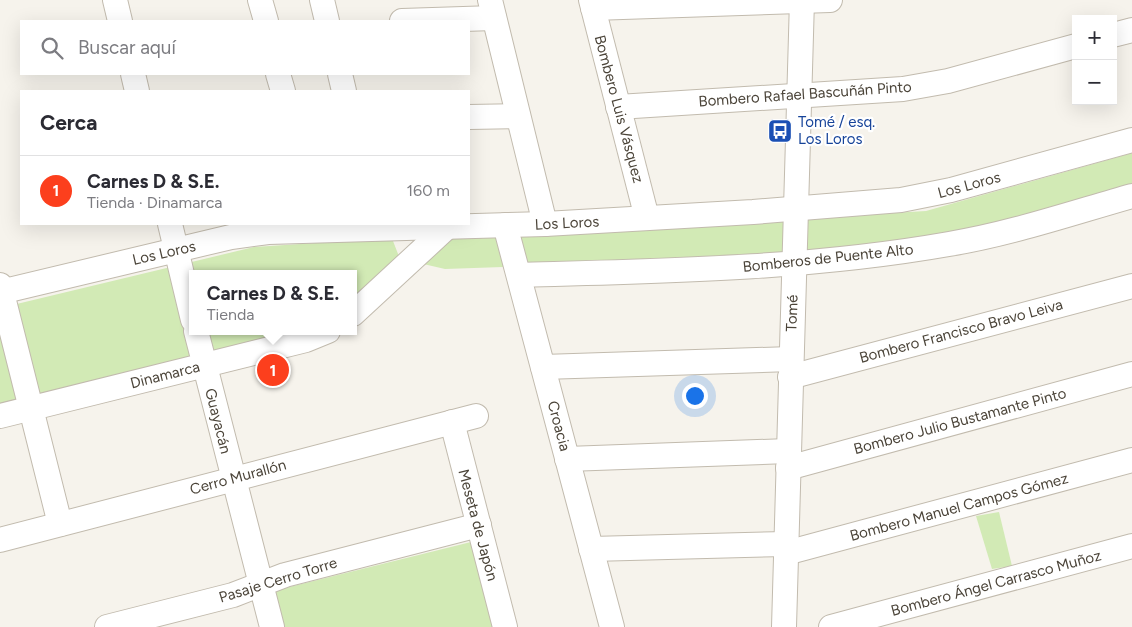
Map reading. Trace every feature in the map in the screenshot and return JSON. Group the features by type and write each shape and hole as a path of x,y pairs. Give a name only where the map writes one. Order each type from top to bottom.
{"street":[{"path":"115,0 120,20"},
{"path":"260,0 266,20"},
{"path":"322,0 327,20"},
{"name":"Tomé","path":"784,627 802,0"},
{"path":"592,4 830,0"},
{"name":"Bombero Luis Vásquez","path":"592,4 647,218"},
{"path":"410,20 492,9 545,224"},
{"path":"1117,34 1132,30"},
{"name":"Bombero Rafael Bascuñán Pinto","path":"618,106 885,92 922,87 1072,47"},
{"path":"133,75 137,90"},
{"path":"278,75 283,90"},
{"path":"340,75 344,90"},
{"path":"470,117 518,116"},
{"name":"Los Loros","path":"0,290 250,234 316,227 446,228 545,224 795,209 892,201 935,194 1132,140"},
{"name":"Bomberos de Puente Alto","path":"519,275 751,268 949,244 1132,196"},
{"path":"170,225 189,304"},
{"name":"Croacia","path":"505,225 612,627"},
{"path":"357,310 446,228"},
{"name":"Bombero Francisco Bravo Leiva","path":"543,367 791,368 1132,286"},
{"path":"0,290 60,524"},
{"name":"Guayacán","path":"197,335 272,627"},
{"name":"Dinamarca","path":"0,416 204,366 306,340 318,335"},
{"name":"Bombero Julio Bustamante Pinto","path":"568,459 788,459 1132,374"},
{"name":"Cerro Murallón","path":"0,540 476,416"},
{"name":"Meseta de Japón","path":"452,422 505,627"},
{"name":"Bombero Manuel Campos Gómez","path":"591,549 786,548 1132,460"},
{"name":"Pasaje Cerro Torre","path":"107,627 233,595 285,575 478,526"},
{"name":"Bombero Ángel Carrasco Muñoz","path":"831,627 1132,546"}],"green space":[{"path":"1132,153 1132,188 924,242 813,256 445,269 419,263 451,239 926,211"},
{"path":"378,239 393,241 400,259 357,295 357,270 189,270 189,335 276,335 0,405 0,308 254,247"},
{"path":"999,512 1012,566 992,569 976,516"},
{"path":"471,542 493,627 282,627 273,591"}],"place":[{"name":"Tomé / esq. Los Loros","path":"780,131"},
{"name":"Carnes D & S.E.","path":"273,370"}]}
